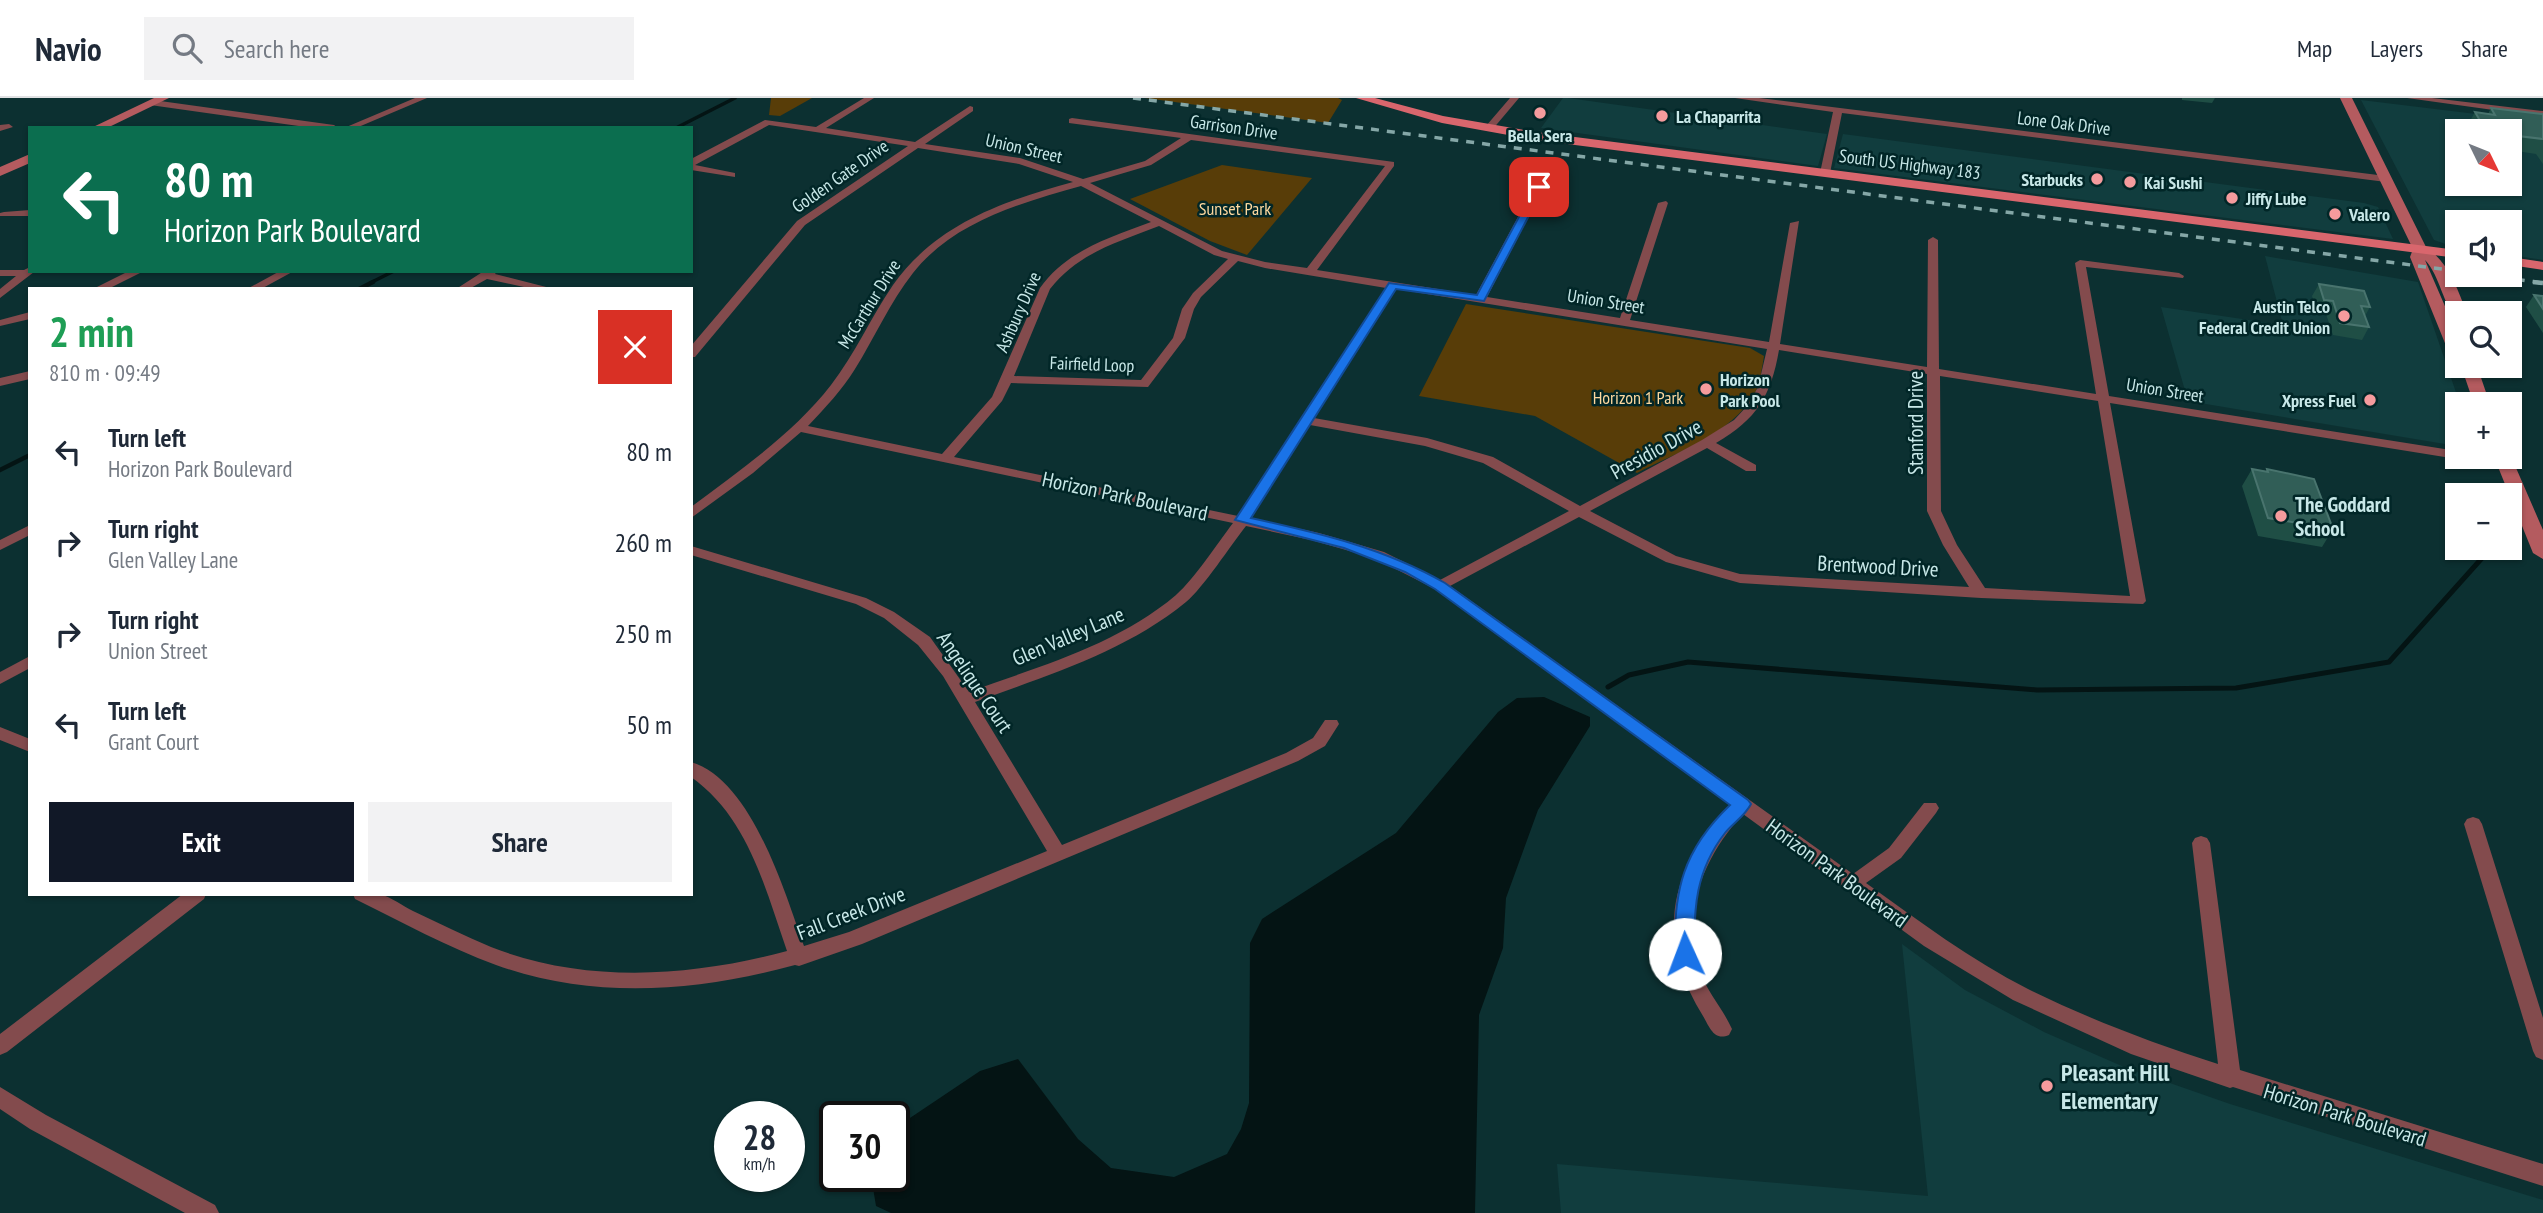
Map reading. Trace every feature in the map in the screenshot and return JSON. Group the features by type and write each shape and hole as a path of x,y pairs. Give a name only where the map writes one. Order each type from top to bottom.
{"main road":[{"name":"South US Highway 183","path":"1362,98 1489,128 2445,252"},
{"path":"2346,98 2420,249 2437,259 2454,301"},
{"path":"101,126 158,100"},
{"path":"0,172 28,159"},
{"path":"2420,249 2417,257 2445,325"},
{"path":"2522,263 2543,266"},
{"path":"2508,469 2543,553"}],"street":[{"path":"353,126 423,98"},
{"path":"817,130 870,98"},
{"path":"1489,128 1515,98"},
{"name":"Lone Oak Drive","path":"1739,98 2386,178"},
{"path":"2411,98 2543,114"},
{"path":"158,100 321,126"},
{"name":"Golden Gate Drive","path":"693,352 801,223 970,108"},
{"path":"1825,173 1838,111"},
{"name":"Garrison Drive","path":"1072,121 1391,164 1310,272"},
{"name":"Union Street","path":"693,164 768,122 915,145 1041,166 1084,183 1198,244 1235,258 2445,453"},
{"name":"McCarthur Drive","path":"693,512 799,428 852,365 912,267 943,238 988,215 1156,159 1189,136"},
{"path":"693,165 732,175"},
{"path":"1480,299 1539,187"},
{"path":"1624,322 1663,203"},
{"path":"4,215 28,214"},
{"name":"Ashbury Drive","path":"945,459 987,413 1007,379 1045,288 1055,271 1077,256 1159,223"},
{"name":"Presidio Drive","path":"1440,586 1707,443 1739,423 1762,397 1774,346 1795,223"},
{"name":"Stanford Drive","path":"1933,240 1934,511 1950,545 1981,593"},
{"name":"Fairfield Loop","path":"1007,379 1144,384 1179,338 1188,309 1197,295 1235,258"},
{"name":"Brentwood Drive","path":"1305,420 1463,451 1515,472 1638,544 1671,559 1740,578 2138,601 2101,398 2080,263 2179,276"},
{"path":"0,273 28,272"},
{"path":"0,295 28,272"},
{"path":"103,287 134,273"},
{"path":"256,287 285,273"},
{"path":"464,287 489,273 542,287"},
{"name":"Glen Valley Lane","path":"965,700 1068,662 1132,632 1183,597 1242,520 1392,285"},
{"path":"0,323 28,316"},
{"path":"0,382 28,375"},
{"name":"Horizon Park Boulevard","path":"799,428 1349,544 1410,569 1440,586 1931,940 2020,995 2138,1048 2543,1175"},
{"path":"1707,443 1751,468"},
{"path":"0,546 28,530"},
{"name":"Angelique Court","path":"693,551 861,601 910,627 936,655 1058,853"},
{"path":"0,680 28,662"},
{"name":"Fall Creek Drive","path":"366,896 501,958 550,973 640,982 687,981 799,958 855,938 1292,757 1319,741 1331,724"},
{"path":"0,733 28,745"},
{"path":"693,769 722,790 737,808 752,836 799,958"},
{"path":"1722,1029 1700,992 1685,954 1684,914 1691,876 1703,850 1720,826 1742,804"},
{"path":"1852,884 1895,853 1930,808"},
{"path":"2473,824 2543,1051"},
{"path":"2201,843 2230,1079"},
{"path":"0,1045 194,896"},
{"path":"0,1097 38,1122 207,1213"}],"shaded area":[{"path":"1563,98 1827,134 1818,166 1541,128"},
{"path":"2361,100 2518,119 2445,119 2445,196 2522,196 2522,119 2543,122 2543,260 2522,257 2522,210 2445,210 2445,244 2434,240"},
{"path":"1843,134 2364,203 2378,207 2393,239 1834,168"},
{"path":"2265,256 2418,282 2445,360 2445,378 2451,378 2456,392 2445,392 2445,444 2188,401 2161,307 2283,325"},
{"path":"1544,697 1590,717 1590,726 1538,810 1506,898 1503,948 1479,1015 1475,1213 891,1213 876,1206 874,1192 910,1192 910,1118 980,1071 1018,1059 1078,1139 1111,1168 1174,1177 1227,1154 1241,1129 1249,1103 1250,943 1262,919 1396,833 1498,712 1517,698"},
{"name":"Pleasant Hill Elementary","path":"1902,944 1965,990 2044,1032 2124,1067 2230,1104 2543,1200 2543,1213 1561,1213 1557,1164 1928,1196"}],"green space":[{"path":"771,98 812,98 780,116 769,115"},
{"path":"1145,98 1338,98 1342,100 1328,123"},
{"name":"Sunset Park","path":"1222,165 1312,178 1247,255 1210,241 1130,199"},
{"name":"Horizon 1 Park","path":"1466,304 1750,348 1764,356 1760,380 1745,407 1718,431 1637,473 1535,416 1419,396"}],"building":[{"path":"2491,108 2543,114 2543,139 2522,136 2522,119 2479,119 2475,112 2495,115"},
{"path":"2319,284 2364,291 2370,307 2361,306 2369,327 2340,323 2333,301 2324,300"},
{"path":"2534,295 2543,296 2543,309"},
{"path":"2252,469 2268,472 2267,469 2314,479 2333,529 2268,518"}],"waterway":[{"path":"680,126 735,98"},
{"path":"370,283 390,273"},
{"path":"363,287 373,282"},
{"path":"0,470 28,456"},
{"path":"1608,687 1629,675 1688,662 2037,690 2236,688 2389,662 2480,560"}],"railway":[{"path":"1133,98 2445,269"},
{"path":"2522,280 2543,283 2533,282"}],"place":[{"name":"Bella Sera","path":"1540,113"},
{"name":"La Chaparrita","path":"1662,116"},
{"name":"Starbucks","path":"2097,179"},
{"name":"Kai Sushi","path":"2130,182"},
{"name":"Jiffy Lube","path":"2232,198"},
{"name":"Valero","path":"2335,214"},
{"name":"Austin Telco Federal Credit Union","path":"2344,316"},
{"name":"Horizon Park Pool","path":"1706,389"},
{"name":"Xpress Fuel","path":"2370,400"},
{"name":"The Goddard School","path":"2281,516"},
{"name":"Pleasant Hill Elementary","path":"2047,1086"}],"route":[{"path":"1539,187 1480,299 1392,285 1242,520 1349,544 1410,569 1440,586 1742,804 1720,826 1703,850 1691,876 1684,914 1685,954"}]}
